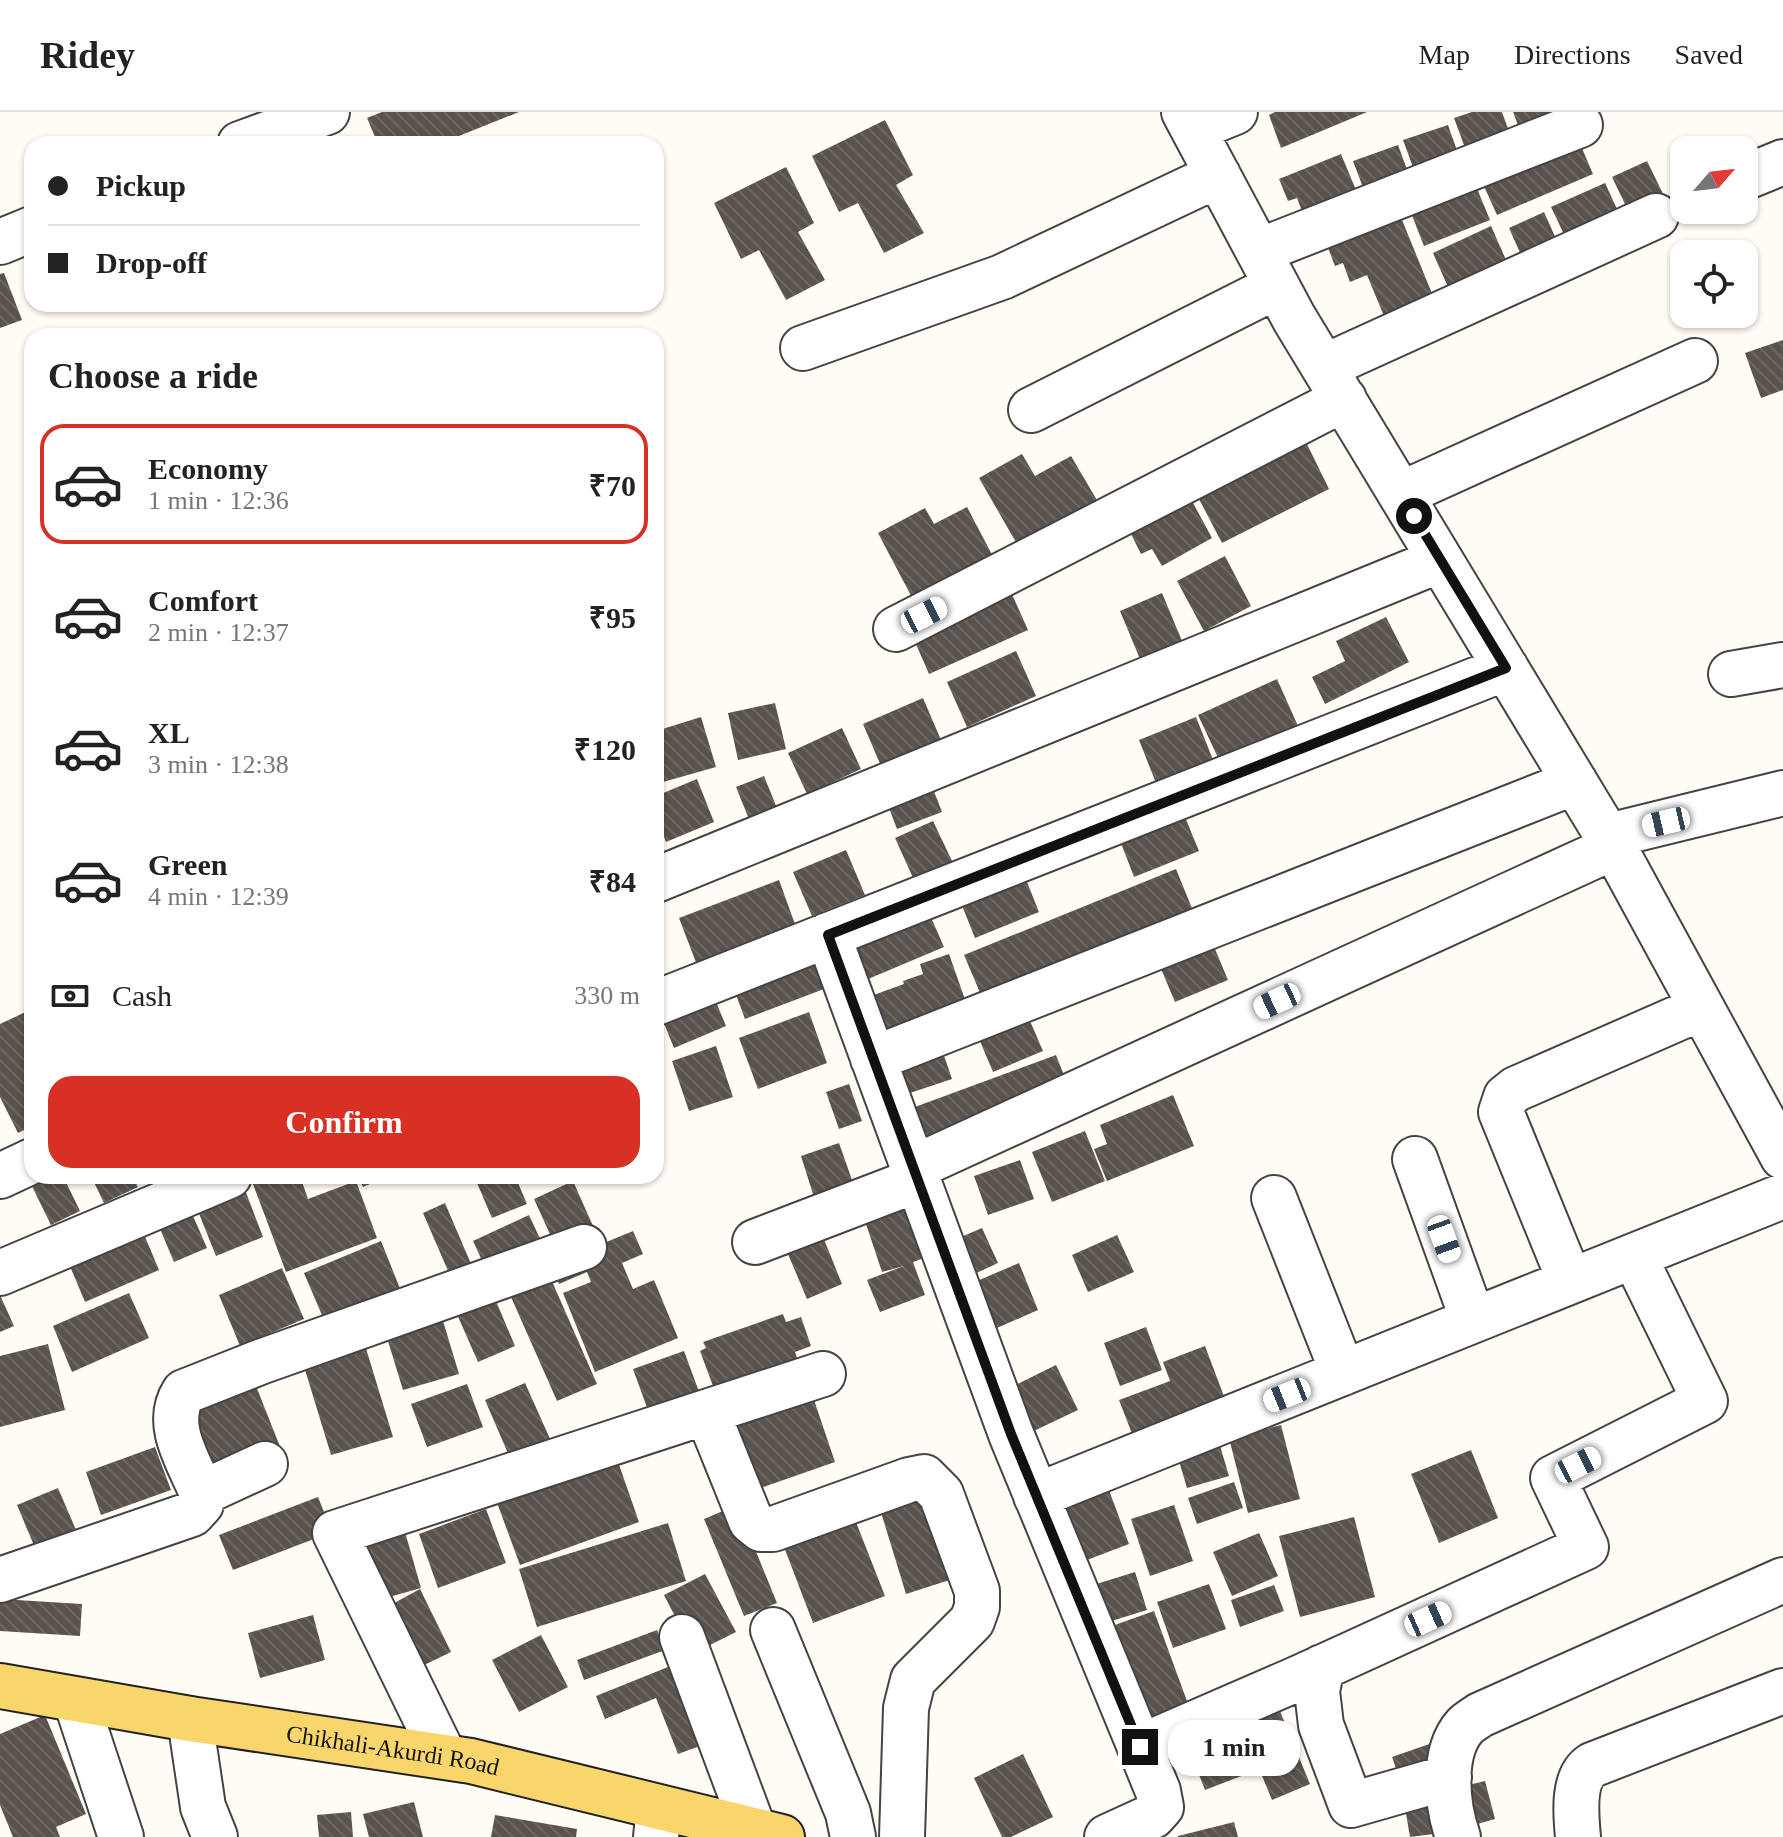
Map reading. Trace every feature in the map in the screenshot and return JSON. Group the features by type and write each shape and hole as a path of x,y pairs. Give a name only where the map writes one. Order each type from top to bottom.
{"main road":[{"name":"Chikhali-Akurdi Road","path":"0,1686 190,1719 444,1756 657,1823 768,1834"}],"street":[{"path":"262,136 327,112"},
{"path":"1235,112 1188,120 1334,383 1611,842 1783,1157"},
{"path":"1031,410 1268,269 1580,125"},
{"path":"1758,172 1783,162"},
{"path":"803,348 1002,277 1218,175"},
{"path":"896,629 1334,383 1656,216"},
{"path":"0,242 24,232"},
{"path":"1401,494 1695,361"},
{"path":"664,877 1440,560"},
{"path":"1731,674 1783,665"},
{"path":"664,1000 1506,668"},
{"path":"873,1059 1575,782"},
{"path":"755,1242 915,1174 1611,842 1783,793"},
{"path":"828,935 1011,1434 1158,1791 1161,1807 1153,1816 1107,1837"},
{"path":"1570,1281 1510,1138 1501,1112 1506,1097 1516,1089 1701,1008"},
{"path":"1415,1159 1473,1320"},
{"path":"0,1176 24,1165"},
{"path":"0,1273 210,1184"},
{"path":"1036,1496 1783,1196"},
{"path":"1274,1198 1343,1373"},
{"path":"0,1580 192,1514 201,1504 202,1493 174,1423 177,1403 184,1392 584,1247"},
{"path":"1140,1747 1586,1547 1553,1478 1705,1401 1634,1256"},
{"path":"444,1756 335,1533 823,1374"},
{"path":"707,1412 751,1521 761,1529 773,1529 924,1477 941,1494 977,1591 977,1607 972,1621 913,1680 909,1692 902,1837"},
{"path":"202,1493 265,1464"},
{"path":"1458,1837 1446,1791 1455,1744 1465,1727 1480,1715 1783,1580"},
{"path":"773,1630 848,1813 853,1837"},
{"path":"682,1637 768,1834"},
{"path":"1322,1667 1317,1691 1321,1725 1351,1805 1449,1777"},
{"path":"1578,1837 1576,1819 1584,1770 1783,1691"},
{"path":"76,1701 121,1837"},
{"path":"190,1719 203,1807 215,1837"}],"building":[{"path":"382,112 519,112 459,136 375,136 367,118"},
{"path":"1275,112 1367,112 1281,148 1269,115"},
{"path":"1472,112 1502,112 1512,140 1468,156 1454,118"},
{"path":"1513,112 1563,112 1521,133"},
{"path":"885,120 913,175 896,185 924,233 884,253 858,203 839,212 812,156"},
{"path":"1448,125 1461,162 1417,178 1403,140"},
{"path":"1575,132 1593,174 1497,215 1478,173"},
{"path":"1398,145 1412,183 1367,198 1353,161"},
{"path":"1341,154 1361,202 1307,224 1297,198 1288,201 1279,179"},
{"path":"1647,161 1669,206 1634,223 1612,177"},
{"path":"786,167 814,223 798,232 825,280 786,300 759,250 741,259 714,203"},
{"path":"1471,174 1490,220 1424,246 1406,200"},
{"path":"1605,183 1624,224 1571,249 1551,207"},
{"path":"1544,212 1561,250 1526,266 1509,228"},
{"path":"1400,215 1433,296 1384,316 1367,275 1350,282 1343,263 1335,266 1327,245"},
{"path":"1491,226 1510,269 1452,296 1433,253"},
{"path":"4,273 22,320 0,328 0,274"},
{"path":"1783,340 1783,390 1761,398 1745,353"},
{"path":"1307,444 1329,489 1222,543 1199,499"},
{"path":"1022,454 1035,476 1071,456 1101,507 1021,551 979,478"},
{"path":"1192,501 1212,538 1162,566 1152,549 1141,554 1131,534"},
{"path":"967,507 998,566 918,609 878,533 925,508 934,524"},
{"path":"1225,556 1251,606 1204,631 1177,581"},
{"path":"1011,592 1028,630 929,674 912,635"},
{"path":"1162,593 1182,641 1140,659 1120,611"},
{"path":"1386,617 1409,662 1325,704 1312,677 1345,661 1336,641"},
{"path":"1016,651 1036,696 967,727 947,682"},
{"path":"1277,679 1298,726 1220,762 1198,715"},
{"path":"923,698 941,740 881,766 863,724"},
{"path":"775,703 786,749 738,760 728,713"},
{"path":"701,717 716,767 664,782 664,729"},
{"path":"1196,717 1215,765 1158,788 1139,740"},
{"path":"842,728 861,769 807,794 788,753"},
{"path":"764,776 781,818 753,829 736,787"},
{"path":"929,778 942,812 897,829 884,795"},
{"path":"697,779 714,822 666,842 664,793"},
{"path":"1180,805 1199,851 1134,877 1116,830"},
{"path":"933,821 953,863 914,880 895,838"},
{"path":"846,850 865,895 812,916 793,872"},
{"path":"1021,867 1039,912 975,938 957,893"},
{"path":"1176,869 1198,923 987,1009 964,955"},
{"path":"779,880 796,927 697,965 679,918"},
{"path":"926,906 944,947 861,982 844,941"},
{"path":"1212,942 1228,980 1175,1002 1159,964"},
{"path":"809,950 824,989 745,1019 731,981"},
{"path":"949,954 968,1008 882,1037 868,997 923,974 920,964"},
{"path":"709,985 726,1026 674,1048 664,1023 664,1003"},
{"path":"1024,1007 1043,1051 993,1072 974,1027"},
{"path":"809,1012 827,1063 758,1089 739,1038"},
{"path":"24,1013 24,1130 18,1133 0,1097 0,1024"},
{"path":"939,1041 952,1079 898,1097 885,1059"},
{"path":"716,1046 733,1097 689,1111 672,1061"},
{"path":"1056,1055 1069,1088 923,1143 904,1111"},
{"path":"849,1084 862,1121 839,1129 826,1092"},
{"path":"1173,1095 1194,1146 1107,1181 1094,1149 1107,1144 1100,1125"},
{"path":"1085,1131 1105,1181 1052,1202 1032,1152"},
{"path":"839,1143 858,1197 818,1210 801,1156"},
{"path":"1020,1160 1034,1199 988,1215 974,1176"},
{"path":"31,1184 67,1184 80,1211 51,1225"},
{"path":"95,1184 136,1184 138,1187 104,1203"},
{"path":"243,1184 263,1237 216,1256 194,1201"},
{"path":"253,1184 303,1184 308,1199 348,1184 357,1184 377,1238 286,1272"},
{"path":"477,1184 518,1184 527,1204 492,1218"},
{"path":"566,1184 574,1184 593,1226 554,1243 534,1199"},
{"path":"904,1197 924,1258 913,1262 925,1295 880,1312 867,1280 904,1266 882,1272 862,1212"},
{"path":"187,1202 207,1248 174,1262 155,1217"},
{"path":"445,1203 474,1271 452,1280 423,1213"},
{"path":"529,1215 542,1243 486,1269 473,1241"},
{"path":"138,1220 159,1270 85,1302 64,1252"},
{"path":"982,1228 998,1263 970,1276 954,1240"},
{"path":"633,1231 643,1254 622,1263 633,1289 654,1280 678,1338 595,1372 563,1293 591,1282 587,1272 559,1284 551,1265"},
{"path":"821,1232 842,1284 807,1299 785,1247"},
{"path":"1117,1235 1134,1272 1088,1292 1072,1255"},
{"path":"381,1241 403,1296 327,1327 304,1273"},
{"path":"1019,1263 1038,1310 990,1331 970,1284"},
{"path":"282,1268 304,1319 240,1346 219,1295"},
{"path":"551,1279 597,1384 557,1401 511,1297"},
{"path":"490,1287 515,1346 478,1362 452,1303"},
{"path":"129,1293 149,1338 72,1372 53,1326"},
{"path":"0,1295 14,1326 0,1332"},
{"path":"440,1311 459,1374 403,1390 384,1328"},
{"path":"783,1314 786,1322 801,1317 811,1346 795,1352 799,1364 723,1391 720,1383 713,1386 700,1351 706,1348 703,1342"},
{"path":"1146,1327 1162,1370 1120,1386 1104,1343"},
{"path":"361,1332 393,1437 331,1455 299,1350"},
{"path":"48,1344 65,1410 0,1427 0,1356"},
{"path":"1205,1346 1225,1399 1138,1449 1119,1400 1170,1381 1163,1362"},
{"path":"684,1351 704,1405 653,1424 633,1369"},
{"path":"1056,1365 1078,1410 1019,1438 997,1394"},
{"path":"252,1376 279,1444 207,1472 183,1411"},
{"path":"525,1383 551,1441 510,1458 485,1400"},
{"path":"467,1384 483,1427 427,1447 411,1404"},
{"path":"812,1394 835,1462 749,1492 725,1424"},
{"path":"1281,1425 1300,1499 1248,1513 1229,1438"},
{"path":"1218,1439 1229,1476 1187,1488 1176,1451"},
{"path":"155,1447 171,1490 101,1515 86,1472"},
{"path":"1471,1450 1498,1518 1439,1543 1411,1474"},
{"path":"616,1456 639,1522 520,1565 496,1500"},
{"path":"1106,1482 1129,1544 1071,1566 1048,1504"},
{"path":"1234,1482 1243,1508 1197,1524 1188,1498"},
{"path":"58,1488 79,1537 38,1555 17,1505"},
{"path":"934,1493 959,1577 906,1594 880,1509"},
{"path":"318,1497 332,1532 233,1570 219,1535"},
{"path":"737,1505 777,1603 744,1616 704,1519"},
{"path":"1174,1505 1193,1561 1150,1576 1131,1519"},
{"path":"486,1509 506,1563 438,1588 419,1534"},
{"path":"852,1512 885,1596 813,1623 781,1539"},
{"path":"1354,1517 1375,1597 1300,1617 1279,1536"},
{"path":"668,1523 686,1581 537,1627 519,1569"},
{"path":"405,1532 421,1588 375,1601 359,1546"},
{"path":"1259,1533 1278,1576 1232,1596 1213,1552"},
{"path":"1135,1572 1147,1610 1102,1624 1090,1586"},
{"path":"705,1574 736,1632 694,1653 664,1595"},
{"path":"1209,1584 1226,1629 1173,1648 1157,1602"},
{"path":"1274,1585 1284,1611 1240,1627 1231,1600"},
{"path":"420,1589 451,1652 416,1669 385,1608"},
{"path":"0,1599 82,1604 80,1636 0,1631"},
{"path":"1154,1611 1191,1712 1149,1727 1112,1626"},
{"path":"313,1615 325,1660 260,1678 248,1633"},
{"path":"657,1630 665,1650 584,1680 577,1660"},
{"path":"541,1635 568,1687 519,1712 492,1660"},
{"path":"668,1667 700,1746 678,1754 656,1698 605,1719 596,1696"},
{"path":"1275,1699 1310,1784 1272,1800 1237,1715"},
{"path":"45,1715 86,1814 56,1827 60,1837 13,1837 0,1805 0,1734"},
{"path":"1229,1719 1249,1773 1205,1790 1184,1736"},
{"path":"1435,1742 1445,1770 1402,1785 1392,1757"},
{"path":"1023,1754 1053,1817 1011,1837 1002,1837 974,1778"},
{"path":"1485,1781 1495,1819 1467,1827 1456,1788"},
{"path":"1441,1788 1449,1832 1410,1837 1403,1796"},
{"path":"414,1802 423,1837 369,1837 363,1814"},
{"path":"351,1812 353,1837 319,1837 317,1815"},
{"path":"495,1815 577,1829 576,1837 491,1837"},
{"path":"1234,1822 1238,1837 1178,1837 1178,1836"}],"route":[{"path":"1140,1747 1011,1434 828,935 1506,668 1414,516"}]}
